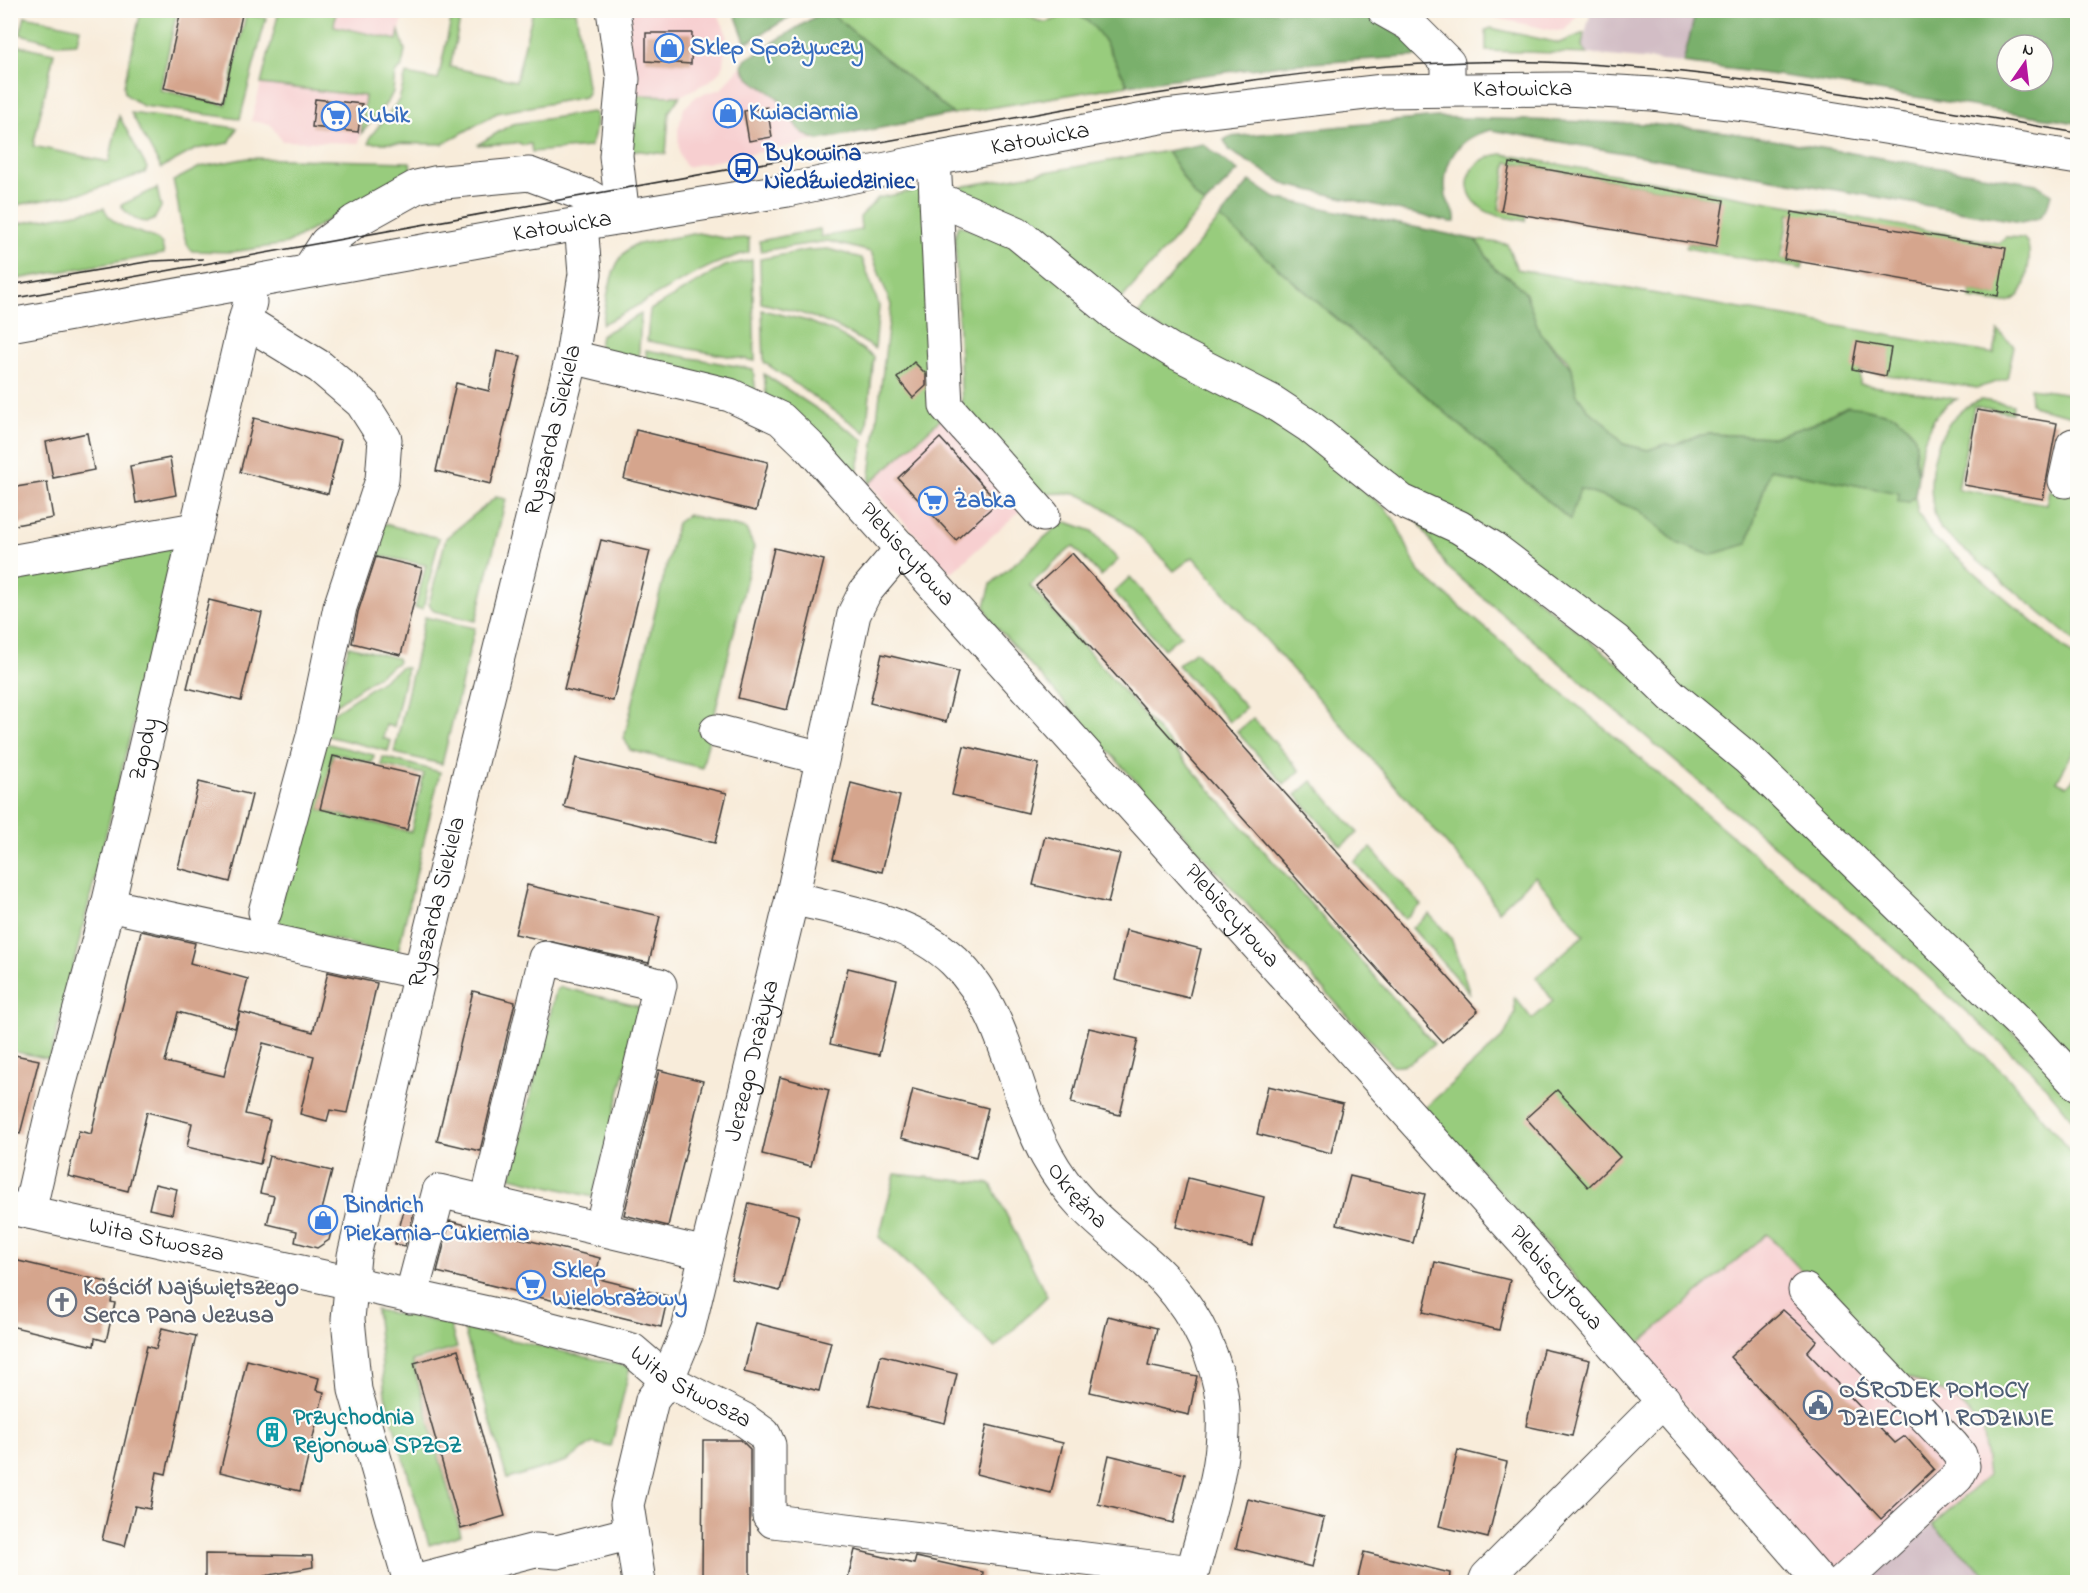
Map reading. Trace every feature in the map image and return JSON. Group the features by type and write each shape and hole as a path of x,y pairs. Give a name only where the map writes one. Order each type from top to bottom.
{"street":[{"path":"613,10 623,79 616,156 623,217"},
{"path":"1384,10 1409,24 1448,63 1448,89"},
{"name":"Katowicka","path":"10,325 581,223 788,190 934,159 1166,116 1312,97 1448,89 1566,89 1653,94 1766,107 2078,158"},
{"path":"934,159 946,406 1044,515"},
{"path":"308,271 326,243 355,222 416,187 434,183 529,174 588,196 623,217"},
{"path":"936,198 1017,233 1120,318 1171,350 1271,401 1309,426 1402,501 1459,527 1493,548 1616,641 1672,696 1747,758 2022,1025 2078,1085"},
{"name":"Ryszarda Siekiela","path":"410,1582 355,1390 348,1319 350,1284 362,1216 420,973 572,357 585,274 581,223"},
{"name":"Zgody","path":"20,1210 51,1116 108,904 246,321 250,302 246,284"},
{"path":"246,321 320,367 362,404 385,439 382,480 340,607 313,735 265,912"},
{"name":"Plebiscytowa","path":"572,357 704,387 754,405 781,420 851,490 1664,1400 1820,1582"},
{"path":"2065,481 2073,445 2078,446"},
{"path":"10,562 195,529"},
{"name":"Jerzego Drażyka","path":"639,1582 627,1505 652,1400 668,1380 688,1330 792,898 854,614 865,592 902,548"},
{"path":"716,730 822,758"},
{"name":"Okrężna","path":"792,898 886,922 914,933 954,961 978,990 995,1018 1046,1154 1067,1188 1102,1227 1155,1269 1196,1320 1211,1354 1220,1386 1223,1436 1217,1476 1191,1577"},
{"path":"108,904 420,973"},
{"path":"487,1202 545,958 660,985 601,1229"},
{"path":"411,1297 440,1191 706,1254"},
{"name":"Wita Stwosza","path":"20,1210 497,1315 632,1350 668,1380 743,1419 764,1434 769,1445 769,1516 773,1521 1191,1577"},
{"path":"1805,1290 1952,1445 1960,1455 1963,1466 1957,1477 1843,1582"},
{"path":"1485,1582 1487,1577 1664,1400"},
{"path":"410,1582 535,1550 557,1552 632,1533"}],"shaded area":[{"path":"1486,10 1581,11 1565,30 1556,31 1487,16"},
{"path":"336,11 404,11 398,40 333,26"},
{"path":"623,11 717,11 727,35 722,70 708,82 680,96 630,95"},
{"path":"1591,11 1696,11 1683,63 1588,54 1582,46"},
{"path":"742,65 745,74 781,102 788,116 810,138 819,140 686,167 679,153 678,130 684,108 697,96 721,89"},
{"path":"261,84 366,96 359,143 282,141 270,124 251,121"},
{"path":"943,417 1025,506 951,573 869,484"},
{"path":"1766,1234 1898,1373 1951,1396 1982,1426 1988,1476 1861,1582 1835,1582 1636,1346"},
{"path":"1932,1525 1995,1582 1861,1582"}],"green space":[{"path":"1074,10 1360,11 1405,38 1422,56 1281,65 1128,85 1099,33 1082,17 1072,13"},
{"path":"141,11 177,11 160,90 226,105 246,14 266,18 240,119 143,106 125,94 124,85"},
{"path":"279,11 336,11 334,26 397,40 399,31 405,50 402,67 395,73 393,92 361,134 365,96 261,84"},
{"path":"453,11 462,11 450,67 516,81 533,11 576,11 588,93 585,97 497,113 443,144 369,143 370,137 399,100 406,74 438,80"},
{"path":"734,11 800,11 750,41 745,41"},
{"path":"824,11 828,11 953,114 819,140 805,134 776,97 749,78 742,65 745,60"},
{"path":"828,11 1022,11 1042,22 1074,13 1082,15 1095,27 1128,85 953,114"},
{"path":"1696,11 2077,11 2077,123 1791,77 1683,63"},
{"path":"25,16 80,28 77,43 58,44 20,34"},
{"path":"1491,28 1559,43 1584,33 1582,46 1588,54 1486,51 1486,30"},
{"path":"11,44 54,53 33,146 109,162 119,116 147,168 145,173 87,192 11,206 10,83 15,65 11,63"},
{"path":"630,95 680,96 669,112 666,154 623,149"},
{"path":"592,112 596,114 595,127 593,140 589,147 532,152 531,144 477,145 512,124"},
{"path":"131,113 237,128 229,143 196,149 161,168"},
{"path":"1437,117 1650,124 1726,132 2036,184 2051,194 2047,208 2039,218 2021,222 1491,130 1469,138 1454,153 1449,162 1446,172 1446,196 1455,218 1455,222 1450,222 1287,185 1230,151 1224,140 1229,137"},
{"path":"1203,144 1238,171 1205,204 1194,195 1167,151"},
{"path":"1167,151 1194,195 1205,204 1118,303 954,196 958,189 965,186"},
{"path":"1502,154 1998,243 2006,237 2023,238 2029,250 2027,274 2020,294 2014,299 1999,303 1970,299 1971,291 1994,295 1856,224 1789,213 1781,259 1803,263 1802,269 1686,248 1687,243 1714,247 1722,200 1507,162 1499,209 1526,214 1525,221 1501,217 1480,207 1473,199 1468,182 1470,173 1482,160"},
{"path":"248,158 410,162 414,176 368,197 287,244 232,252 192,251 182,229 173,181 200,167"},
{"path":"1250,181 1275,198 1476,240 1495,269 1513,280 1526,294 1540,333 1572,368 1576,393 1589,411 1606,423 1623,444 1648,450 1666,444 1675,446 1696,436 1710,434 1773,437 1813,424 1847,406 1862,408 1897,416 1912,432 1916,441 1915,459 1918,475 1915,496 1909,502 1898,501 1899,493 1770,469 1747,544 1710,555 1677,543 1639,510 1580,489 1570,520 1220,218"},
{"path":"157,188 161,207 154,220 139,221 127,213 121,205"},
{"path":"929,188 943,417 869,484 891,305 871,252 828,241 761,251 759,241 820,229 821,237 861,230 860,217 878,198"},
{"path":"104,208 108,216 120,225 158,240 162,244 164,254 11,280 11,225"},
{"path":"1220,218 1570,520 1579,488 1639,510 1677,543 1747,544 1770,469 1900,493 1909,502 1915,496 1918,513 1932,536 2077,659 2077,745 2057,781 2067,786 2077,775 2077,1069 1469,524 1138,315"},
{"path":"958,225 1012,242 1305,443 1385,508 1395,521 1419,572 1831,919 2006,1075 2077,1158 2077,1582 1995,1582 1932,1525 1988,1476 1982,1426 1951,1396 1898,1373 1767,1234 1636,1346 1425,1108 1504,1036 1515,1013 1514,996 1532,1019 1553,1001 1536,977 1584,935 1535,876 1498,911 1482,884 1193,557 1174,571 1154,550 1107,509 1082,496 1062,493 1041,494 962,409 955,237"},
{"path":"698,233 728,239 749,238 749,252 711,266 602,324 614,269 626,252 634,245"},
{"path":"1476,240 1507,244 1517,269 1994,354 1998,331 2014,346 2007,379 1977,388 1860,371 1860,384 1957,399 1939,412 1933,421 1924,442 1918,475 1915,459 1916,441 1897,416 1862,408 1838,410 1813,424 1773,437 1710,434 1696,436 1675,446 1666,444 1648,450 1623,444 1606,423 1589,411 1576,393 1572,368 1568,360 1540,333 1513,280 1495,269"},
{"path":"828,249 862,258 879,306 875,349 821,320 761,303 760,259"},
{"path":"752,260 755,361 647,341 650,310 725,266"},
{"path":"762,310 808,321 839,334 874,357 866,433 764,362"},
{"path":"641,314 638,368 597,358 601,335"},
{"path":"646,350 753,369 757,401 647,370"},
{"path":"764,374 864,440 856,477 767,406"},
{"path":"2030,388 2077,395 2077,417 2035,407 2031,404"},
{"path":"1981,400 2013,405 2012,413 1974,406 1958,489 2046,504 2049,490 2077,496 2077,643 1941,530 1935,514 1932,495 1935,456 1941,437 1951,421 1964,408"},
{"path":"496,497 506,499 476,621 434,611 429,604 446,538"},
{"path":"688,515 746,529 754,547 702,768 630,750 624,738 677,523"},
{"path":"1418,521 1455,534 1700,728 2077,1094 2077,1125 2035,1074 1920,970 1446,566"},
{"path":"377,522 439,538 423,609 415,608 426,565 365,553"},
{"path":"1067,522 1092,531 1118,560 1101,576 1073,546 1030,585 1434,1044 1415,1059 1404,1064 1392,1065 991,621 985,606 991,584 1059,525"},
{"path":"171,546 176,552 50,1059 11,1051 11,575"},
{"path":"1130,577 1181,635 1164,649 1114,592"},
{"path":"425,617 475,628 442,764 394,753"},
{"path":"349,646 397,658 398,662 329,709"},
{"path":"1195,651 1246,708 1229,722 1178,665"},
{"path":"402,667 407,668 394,727 386,725 383,738 391,741 388,751 323,735 327,717"},
{"path":"1253,718 1300,771 1284,784 1237,732"},
{"path":"321,742 374,755 372,763 333,753 320,810 411,832 424,774 381,765 383,757 440,772 397,956 280,925 277,915"},
{"path":"1312,781 1358,833 1341,846 1296,795"},
{"path":"1371,848 1421,905 1405,919 1354,862"},
{"path":"1429,914 1451,938 1470,994 1412,928"},
{"path":"561,987 641,1007 593,1197 511,1177 556,990"},
{"path":"895,1174 991,1184 1047,1296 995,1348 879,1237"},
{"path":"376,1310 450,1324 457,1348 412,1361 461,1535 429,1545 385,1395"},
{"path":"464,1329 630,1367 611,1447 593,1443 567,1461 507,1479"}],"building":[{"path":"181,10 243,10 223,101 164,88"},
{"path":"646,33 692,33 691,64 646,61"},
{"path":"315,99 362,104 358,132 312,127"},
{"path":"767,107 772,137 749,141 744,111"},
{"path":"1510,163 1724,200 1716,247 1501,211"},
{"path":"1792,212 2006,248 1998,296 1784,259"},
{"path":"1857,342 1891,348 1886,376 1852,369"},
{"path":"497,351 521,356 491,484 436,471 456,383 489,391"},
{"path":"914,362 926,374 926,386 913,398 897,378"},
{"path":"1977,410 2057,423 2043,499 1964,485"},
{"path":"254,418 341,440 328,494 240,472"},
{"path":"636,430 768,462 756,511 624,479"},
{"path":"87,433 94,470 53,478 46,442"},
{"path":"940,438 998,502 956,540 898,478"},
{"path":"170,458 176,495 136,503 130,466"},
{"path":"47,482 53,518 10,526 10,488"},
{"path":"601,540 650,551 613,701 564,689"},
{"path":"774,548 824,560 787,710 738,698"},
{"path":"1072,553 1478,1011 1442,1042 1036,586"},
{"path":"376,557 422,568 401,655 352,643 358,612"},
{"path":"209,600 262,613 241,701 187,688"},
{"path":"882,654 958,672 946,722 870,703"},
{"path":"964,746 1039,764 1028,813 952,795"},
{"path":"333,756 420,776 407,830 320,809"},
{"path":"576,758 727,793 715,843 564,807"},
{"path":"199,782 252,795 230,882 178,868"},
{"path":"851,783 900,796 882,872 833,859"},
{"path":"1045,836 1120,854 1108,903 1033,885"},
{"path":"527,885 660,916 649,963 515,934"},
{"path":"1126,930 1201,949 1189,998 1115,980"},
{"path":"141,931 195,943 190,963 248,979 235,1028 178,1012 165,1062 224,1076 240,1012 313,1032 328,972 377,983 347,1113 330,1110 327,1121 300,1114 314,1056 263,1043 245,1114 270,1120 260,1164 187,1147 192,1123 147,1112 128,1191 68,1176 79,1131 91,1134"},
{"path":"848,968 897,980 879,1055 830,1044"},
{"path":"473,991 515,1002 480,1151 437,1141"},
{"path":"1089,1028 1138,1039 1120,1115 1071,1103"},
{"path":"10,1054 39,1060 20,1134 10,1132"},
{"path":"659,1070 703,1081 668,1226 624,1215"},
{"path":"780,1077 829,1090 811,1166 762,1154"},
{"path":"1268,1086 1343,1104 1331,1153 1257,1134"},
{"path":"913,1089 988,1108 976,1157 901,1138"},
{"path":"1557,1090 1620,1157 1588,1187 1526,1118"},
{"path":"269,1156 332,1171 322,1210 336,1213 329,1240 317,1248 295,1242 297,1231 267,1224 274,1196 260,1193"},
{"path":"1350,1176 1425,1194 1413,1243 1337,1224"},
{"path":"1188,1178 1264,1197 1252,1246 1176,1227"},
{"path":"155,1184 177,1189 172,1214 149,1209"},
{"path":"749,1203 799,1215 780,1291 731,1279"},
{"path":"404,1210 414,1212 405,1246 395,1244"},
{"path":"450,1221 600,1258 595,1278 668,1296 661,1327 437,1272"},
{"name":"Kościół Najświętszego Serca Pana Jezusa","path":"10,1259 107,1282 105,1291 113,1293 111,1302 115,1303 106,1341 95,1338 94,1346 10,1326"},
{"path":"1435,1262 1510,1280 1499,1330 1423,1312"},
{"name":"OŚRODEK POMOCY DZIECIOM I RODZINIE","path":"1783,1310 1817,1340 1807,1352 1895,1443 1905,1436 1934,1469 1881,1519 1730,1357"},
{"path":"1108,1316 1157,1328 1148,1366 1197,1376 1189,1415 1090,1392"},
{"path":"756,1323 831,1342 819,1391 744,1372"},
{"path":"162,1328 196,1336 166,1474 157,1472 150,1509 135,1506 125,1546 102,1540 147,1346 156,1349"},
{"path":"1543,1349 1590,1360 1572,1436 1526,1426"},
{"path":"458,1350 505,1516 461,1529 414,1363"},
{"path":"881,1355 957,1374 945,1423 869,1405"},
{"name":"Przychodnia Rejonowa SPZOZ","path":"247,1360 319,1378 316,1390 324,1392 300,1491 220,1472"},
{"path":"987,1425 1063,1443 1051,1493 976,1474"},
{"path":"703,1440 741,1440 750,1449 750,1582 702,1582"},
{"path":"1458,1450 1507,1462 1488,1538 1439,1526"},
{"path":"1109,1455 1185,1474 1173,1523 1098,1504"},
{"path":"1248,1499 1324,1518 1312,1567 1236,1548"},
{"path":"855,1550 914,1564 916,1557 983,1572 982,1582 847,1582"},
{"path":"1364,1552 1450,1573 1449,1582 1357,1582"},
{"path":"205,1554 312,1556 313,1567 264,1576 264,1582 205,1582"}],"tram line":[{"path":"10,299 1081,106 1253,80 1369,68 1427,64 1543,62 1678,71 1878,99 2078,133"},
{"path":"10,285 152,261 203,259"}],"place":[{"name":"Sklep Spożywczy","path":"669,48"},
{"name":"Kwiaciarnia","path":"728,113"},
{"name":"Kubik","path":"336,116"},
{"name":"Bykowina Niedźwiedziniec","path":"743,168"},
{"name":"Żabka","path":"933,501"},
{"name":"Bindrich Piekarnia-Cukiernia","path":"323,1220"},
{"name":"Sklep Wielobrażowy","path":"531,1285"},
{"name":"Kościół Najświętszego Serca Pana Jezusa","path":"62,1302"},
{"name":"OŚRODEK POMOCY DZIECIOM I RODZINIE","path":"1818,1405"},
{"name":"Przychodnia Rejonowa SPZOZ","path":"272,1432"}]}
